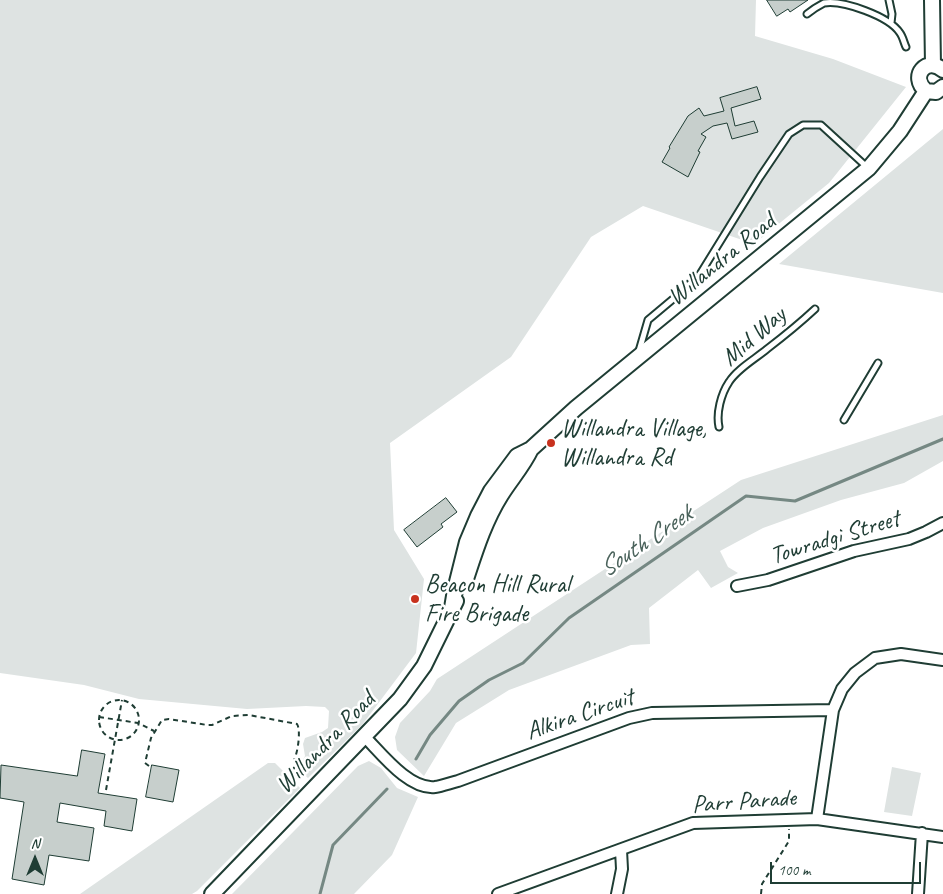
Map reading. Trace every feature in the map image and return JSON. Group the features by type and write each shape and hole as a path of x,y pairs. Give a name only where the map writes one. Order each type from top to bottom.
{"main road":[{"path":"932,0 938,67 924,67 919,74 920,84 926,90 936,92 943,87"},
{"name":"Willandra Road","path":"212,894 400,699 414,682 424,666 452,608 464,551 478,516 491,491 517,456 531,449 576,408 637,360 869,168 900,131 926,90"}],"street":[{"name":"Towradgi Street","path":"737,586 768,580 854,551 908,538 926,532 943,523"},
{"path":"817,819 833,710 842,689 855,673 875,658 901,654 943,660"},
{"name":"Alkira Circuit","path":"364,736 407,778 422,786 435,787 458,781 629,718 652,713 833,710"},
{"name":"Parr Parade","path":"498,894 693,823 817,819 943,837"},
{"path":"918,894 922,833"},
{"path":"617,894 622,869 622,850"}],"lane":[{"path":"889,0 892,14 891,23"},
{"path":"807,14 824,3 838,2 874,12 891,23 900,33 906,47"},
{"path":"637,360 648,320 697,279 789,134 803,125 821,125 869,168"},
{"name":"Mid Way","path":"719,427 718,418 723,393 729,381 815,309"},
{"path":"844,420 878,363"}],"path":[{"path":"116,700 122,700 128,702 136,710 138,723 130,736 125,739 115,739 103,731 99,717 106,705 116,700"},
{"path":"106,790 122,700"},
{"path":"149,766 145,763 154,731 160,722 165,719 207,725 232,716 249,715 297,724 300,732 294,760"},
{"path":"99,717 138,723 154,731"},
{"path":"762,894 762,884 789,841 789,819"}],"shaded area":[{"path":"0,0 756,0 755,36 833,59 906,87 829,183 754,244 643,206 591,237 511,357 390,443 394,530 424,579 416,653 362,725 308,778 298,769 305,756 303,744 305,738 328,728 329,711 325,707 247,709 139,699 84,685 0,673"},
{"path":"943,129 943,293 779,264"},
{"path":"943,415 943,461 904,483 841,500 763,528 720,551 728,567 738,573 711,588 698,570 649,608 650,644 631,645 509,690 456,723 424,776 397,750 395,737 400,723 430,691 437,679 741,480"},
{"path":"369,761 381,768 397,788 418,797 392,855 354,894 232,894 358,766"},
{"path":"268,763 275,763 300,788 197,891 192,894 80,894"},
{"path":"892,767 921,773 912,816 884,812"}],"building":[{"path":"767,0 808,0 790,12 788,9 777,16"},
{"path":"757,87 761,99 731,108 735,126 754,121 758,132 732,139 727,123 713,126 701,134 706,137 698,151 700,152 688,177 662,162 688,116 699,108 704,116 724,111 720,98"},
{"path":"446,498 457,512 441,524 443,527 417,547 404,530"},
{"path":"82,750 105,754 98,793 137,799 132,831 104,826 106,811 60,803 57,822 94,828 89,861 49,855 44,885 12,879 24,802 0,798 1,765 77,776"},
{"path":"152,765 179,770 173,802 146,797"}],"waterway":[{"name":"South Creek","path":"416,759 430,735 459,701 489,680 523,663 569,618 746,496 795,501 943,439"},
{"name":"South Creek","path":"320,894 333,845 387,789"}],"place":[{"name":"Willandra Village, Willandra Rd","path":"551,443"},
{"name":"Beacon Hill Rural Fire Brigade","path":"415,599"}]}
